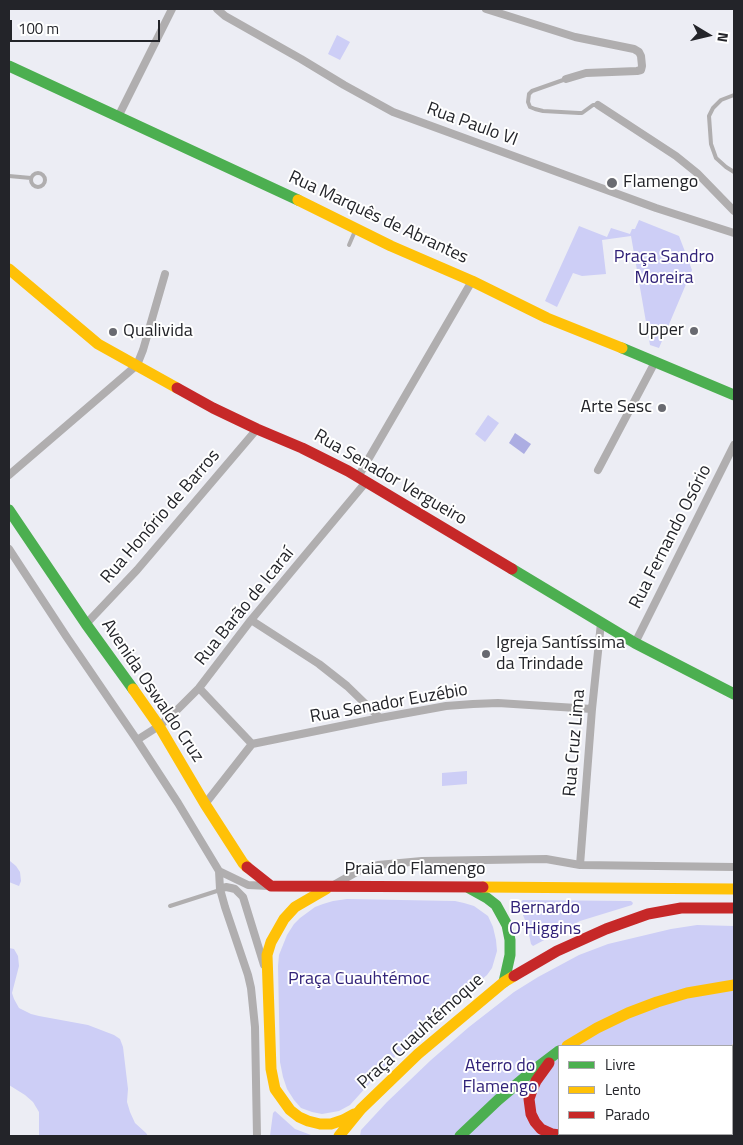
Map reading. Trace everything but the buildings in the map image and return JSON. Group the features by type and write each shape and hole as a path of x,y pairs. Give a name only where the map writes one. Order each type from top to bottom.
{"main road":[{"name":"Rua Marquês de Abrantes","path":"9,66 267,185 391,246 472,281 554,321 734,396"},
{"name":"Rua Senador Vergueiro","path":"9,269 98,344 213,408 348,470 635,643 734,694"},
{"name":"Avenida Oswaldo Cruz","path":"9,510 86,624 159,726 205,804 243,863 271,886"},
{"path":"271,886 328,887"},
{"path":"467,886 496,905 507,925 510,955 504,982"},
{"name":"Praia do Flamengo","path":"328,887 467,886 734,889"},
{"path":"328,887 295,907 284,919 271,942 267,955 266,975 271,1069 275,1089 290,1110 299,1117 320,1124 331,1124 343,1120 361,1109"},
{"path":"504,982 557,951 606,929 648,914 681,908 734,908"},
{"name":"Praça Cuauhtémoque","path":"361,1109 418,1054 504,982"},
{"path":"569,1045 597,1028 657,1002 687,993 734,985"},
{"path":"460,1136 498,1100 558,1052"},
{"path":"558,1054 536,1081 530,1099 531,1114 534,1122 541,1129 558,1135"},
{"path":"339,1136 361,1109"}],"street":[{"path":"118,117 172,9"},
{"name":"Rua Paulo VI","path":"218,9 225,16 393,112 656,208 734,233"},
{"path":"486,9 575,37 634,49 641,56 641,70 586,73 566,79"},
{"path":"598,106 676,156 697,173 734,211"},
{"path":"9,475 137,365 165,274"},
{"name":"Rua Barão de Icaraí","path":"137,740 170,717 199,688 362,479 472,281"},
{"path":"598,470 655,362"},
{"name":"Rua Honório de Barros","path":"86,624 137,570 257,429"},
{"name":"Rua Fernando Osório","path":"635,643 734,445"},
{"path":"9,549 137,740 219,871 220,889 225,907 252,988 258,1136"},
{"path":"251,620 318,664 347,686 380,718"},
{"name":"Rua Cruz Lima","path":"580,865 592,708 601,623"},
{"path":"199,688 252,744 205,804"},
{"name":"Rua Senador Euzébio","path":"252,744 446,706 498,703 592,708"},
{"name":"Praia do Flamengo","path":"328,887 360,870 378,865 422,861 546,859 580,865 734,867"},
{"path":"219,871 248,885 271,886"},
{"path":"220,889 235,889 243,897 266,975"}],"lane":[{"path":"566,79 532,91 529,94 528,102 530,107 543,111 579,114 593,105 598,106"},
{"path":"734,95 721,100 713,108 709,116 711,144 716,158 734,172"},
{"path":"9,176 31,178"},
{"path":"349,245 356,228"},
{"path":"170,906 220,889"}],"green space":[{"path":"337,35 350,42 340,60 328,54"},
{"name":"Praça Sandro Moreira","path":"639,220 679,236 692,270 659,348 650,345 631,236 602,240 606,274 582,276 573,273 557,307 545,301 579,226 607,237 611,228 630,234 632,229 635,229"},
{"path":"488,415 499,423 485,442 475,434"},
{"path":"467,771 467,784 442,786 442,773"},
{"path":"9,859 20,872 21,881 19,886 9,882"},
{"name":"Praça Cuauhtémoc","path":"347,899 455,901 474,906 488,916 493,927 497,951 492,968 487,975 433,1021 387,1064 350,1105 339,1111 322,1114 301,1108 287,1089 283,1077 280,1062 279,955 287,935 300,918 315,907"},
{"name":"Bernardo O'Higgins","path":"523,900 631,901 633,903 632,905 580,921 533,946 519,905"},
{"name":"Aterro do Flamengo","path":"697,925 734,926 734,1136 360,1136 361,1130 387,1102 431,1060 514,992 579,955 608,944 671,929"},
{"path":"9,948 14,949 18,956 19,966 12,993 19,1008 39,1016 88,1025 120,1039 123,1047 128,1089 127,1102 135,1123 148,1136 39,1136 39,1112 33,1102 9,1085"},
{"path":"275,1111 295,1129 311,1135 324,1136 270,1136 273,1113"}],"shaded area":[{"path":"515,433 531,444 524,454 509,443"}],"traffic: fast":[{"path":"9,66 298,200"},
{"path":"622,348 734,395"},
{"path":"9,510 86,624 133,689"},
{"path":"512,569 635,643 734,694"},
{"path":"469,888 496,905 507,925 510,955 504,982"},
{"path":"460,1136 498,1100 558,1052"}],"traffic: slow":[{"path":"298,200 391,246 472,281 547,318 622,348"},
{"path":"9,269 98,344 177,388"},
{"path":"133,689 159,726 205,804 247,867"},
{"path":"483,887 734,889"},
{"path":"326,889 295,907 284,919 271,942 267,955 271,1069 275,1089 290,1110 299,1117 320,1124 331,1124 354,1114"},
{"path":"339,1136 361,1109 418,1054 504,982 514,976"},
{"path":"569,1045 597,1028 657,1002 687,993 734,985"}],"traffic: jam":[{"path":"177,388 213,408 348,471 512,569"},
{"path":"247,867 271,886 483,887"},
{"path":"514,976 557,951 606,929 648,914 681,908 734,908"},
{"path":"549,1063 536,1081 529,1099 531,1114 535,1122 541,1129 558,1135"}],"place":[{"name":"Flamengo","path":"612,183"},
{"name":"Upper","path":"694,331"},
{"name":"Qualivida","path":"113,332"},
{"name":"Arte Sesc","path":"662,408"},
{"name":"Igreja Santíssima da Trindade","path":"486,654"}]}
